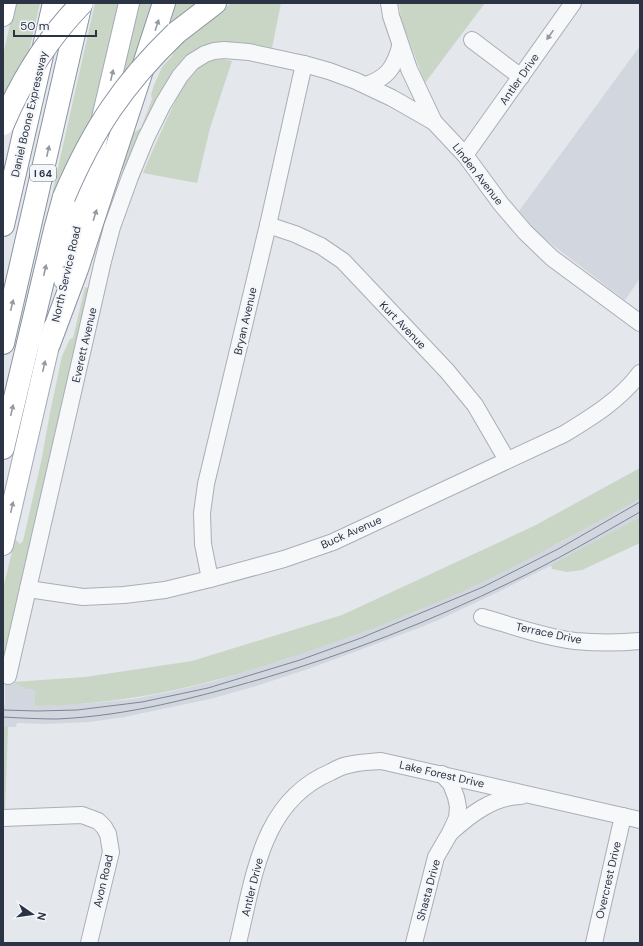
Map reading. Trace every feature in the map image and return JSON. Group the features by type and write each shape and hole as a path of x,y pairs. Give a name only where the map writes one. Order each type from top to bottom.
{"highway":[{"name":"Daniel Boone Expressway","path":"3,225 54,3"},
{"path":"3,124 15,97 36,60 59,29 82,3"},
{"name":"I 64","path":"3,343 82,3"},
{"path":"49,344 77,269 164,3"},
{"path":"3,448 64,197 90,142 108,110 144,65 176,33 215,3"}],"main road":[{"path":"3,16 6,3"},
{"name":"North Service Road","path":"3,545 129,3"}],"street":[{"path":"389,3 390,16 408,69 434,122"},
{"name":"Antler Drive","path":"466,155 573,3"},
{"path":"472,40 521,76"},
{"path":"366,86 380,79 390,71 396,60 400,47"},
{"name":"Linden Avenue","path":"224,50 249,52 329,71 392,98 434,122 466,155 501,204 525,232 552,258 640,323"},
{"name":"Everett Avenue","path":"8,676 112,227 146,138 163,104 180,76 192,62 214,51 224,50"},
{"name":"Bryan Avenue","path":"210,579 203,544 202,513 206,484 268,225 304,64"},
{"name":"Kurt Avenue","path":"268,225 295,234 321,246 343,261 447,371 475,405 507,460"},
{"name":"Buck Avenue","path":"28,589 83,597 124,595 165,590 284,559 333,542 564,434 595,416 615,399 640,374"},
{"name":"Terrace Drive","path":"482,617 575,641 614,643 640,641"},
{"name":"Lake Forest Drive","path":"269,832 283,807 305,785 323,775 347,765 381,761 640,820"},
{"name":"Shasta Drive","path":"414,943 436,856 457,818 458,807 451,784 442,774"},
{"path":"450,833 468,817 498,800 515,796 538,796"},
{"name":"Avon Road","path":"3,818 82,815 98,821 104,828 108,834 111,852 89,943"},
{"name":"Overcrest Drive","path":"594,943 623,816"},
{"name":"Antler Drive","path":"238,943 256,865 269,832"}],"shaded area":[{"path":"640,46 640,278 625,300 536,231 519,211"},
{"path":"640,497 640,517 568,557 443,618 311,668 210,699 124,717 89,722 45,724 17,723 16,727 3,727 5,681 13,682 26,689 35,690 36,706 95,703 133,699 215,681 286,659 415,612 563,541"}],"green space":[{"path":"15,3 40,3 26,64 3,108 3,55"},
{"path":"95,3 120,3 92,123 60,192 53,190"},
{"path":"139,3 157,3 139,60 121,82"},
{"path":"172,3 202,3 161,37"},
{"path":"232,3 281,3 272,48 238,42 212,44 203,47 125,170 120,169 132,134 141,128 152,99 151,95 154,85 162,67 172,56 182,39"},
{"path":"399,3 485,3 425,83 401,19"},
{"path":"222,59 232,61 210,128 197,183 143,173 172,108 189,77 202,65 214,60"},
{"path":"85,287 90,288 3,667 3,589 15,539 20,544 23,541 41,462 62,356 70,339 73,338"},
{"path":"640,468 640,498 557,544 472,587 402,617 344,639 215,680 145,696 109,701 72,705 35,706 35,690 26,689 13,682 85,677 192,661 342,615 534,526"},
{"path":"640,517 640,543 582,570 567,572 552,569 551,565"},
{"path":"3,727 8,727 5,811 3,811"}],"tram line":[{"path":"3,710 77,710 142,702 208,688 300,660 361,638 483,587 560,548 640,502"},
{"path":"3,717 57,719 135,710 211,693 325,659 388,636 481,596 544,566 640,512"}]}
